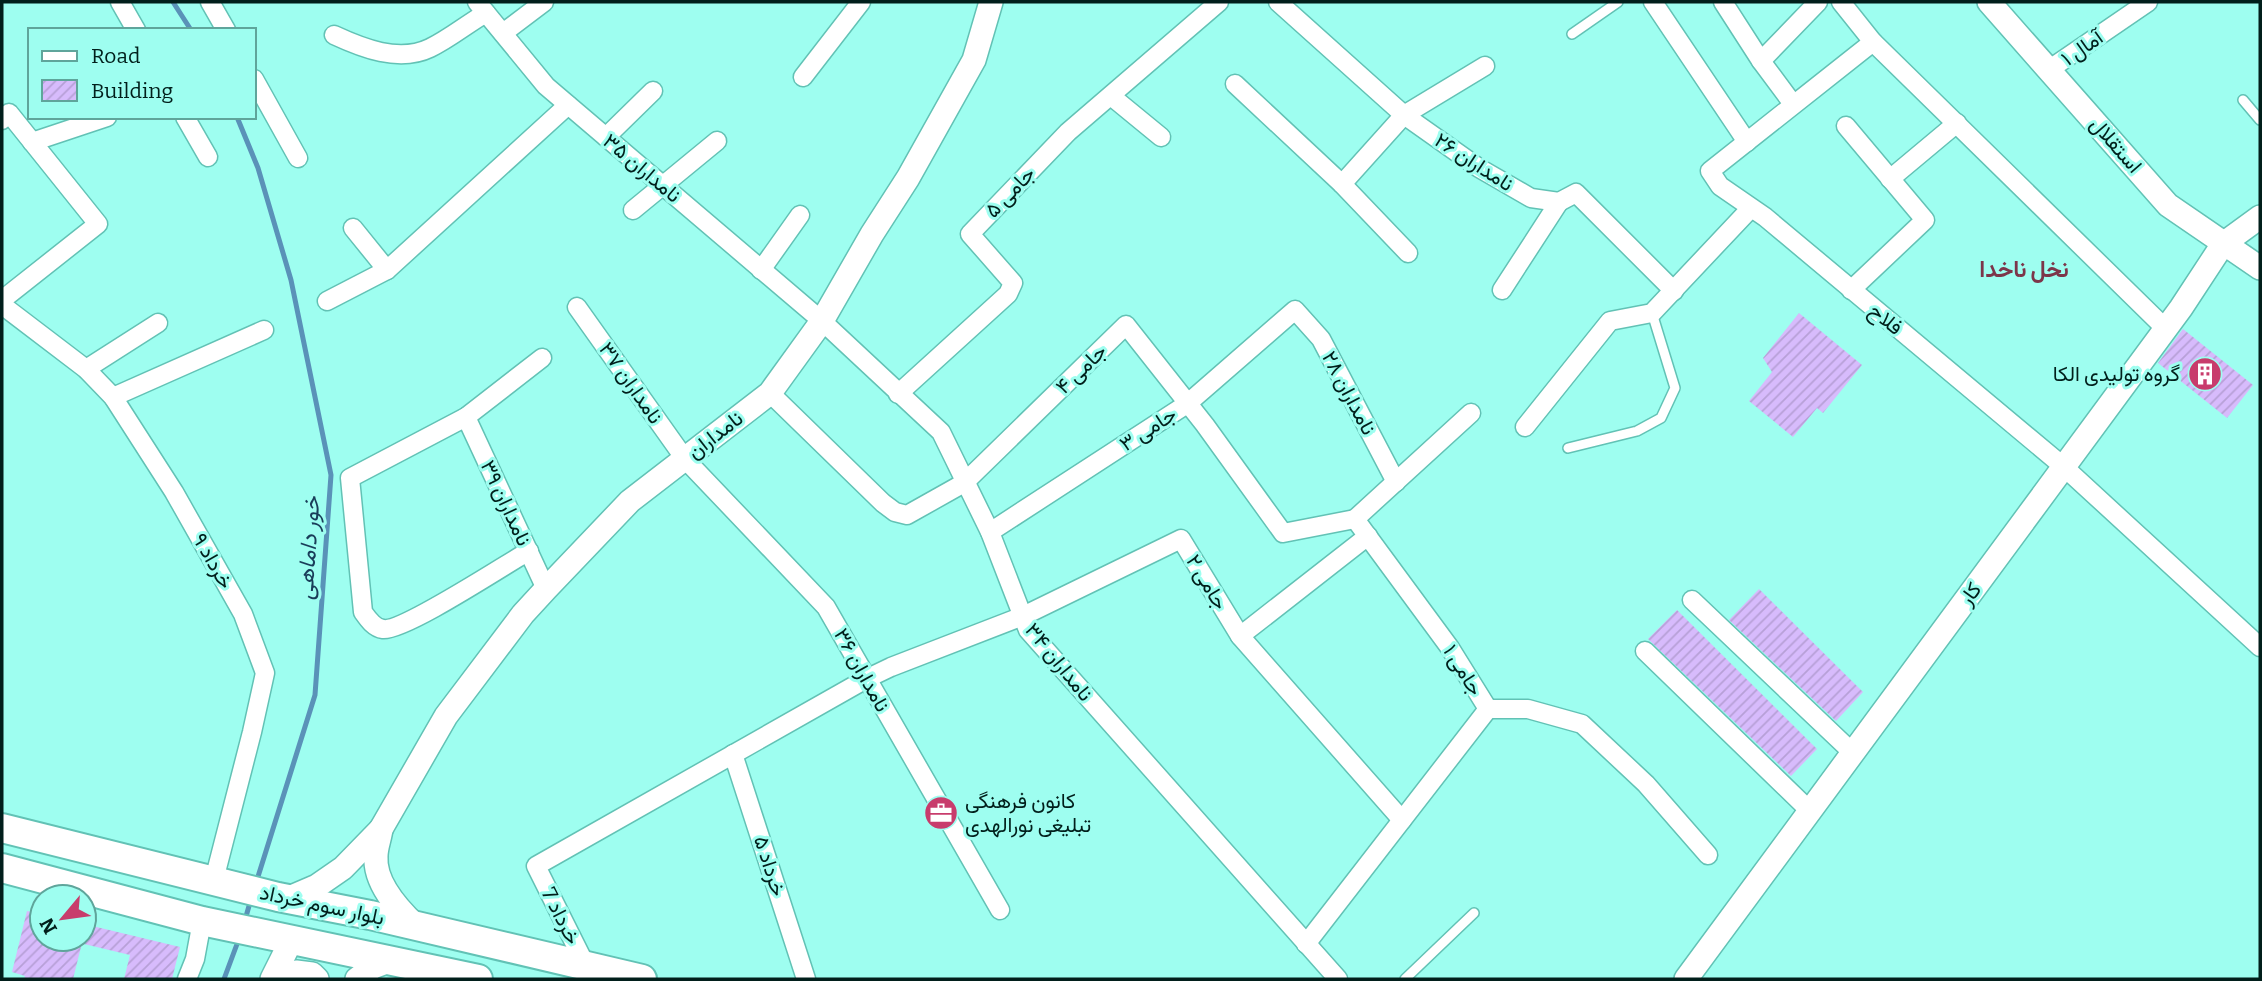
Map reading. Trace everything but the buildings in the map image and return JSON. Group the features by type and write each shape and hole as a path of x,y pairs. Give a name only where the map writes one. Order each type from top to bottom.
{"main road":[{"name":"بلوار سوم خرداد","path":"2,828 220,882 642,979"},
{"name":"بلوار سوم خرداد","path":"2,867 210,922 478,979"}],"street":[{"path":"120,2 135,28"},
{"path":"211,2 225,28"},
{"path":"503,33 544,2"},
{"path":"803,77 861,2"},
{"name":"نامداران","path":"284,897 317,886 343,868 381,829 446,716 523,614 630,501 770,393 822,321 908,177 974,60 991,2"},
{"name":"جامی ۵","path":"898,394 1009,294 1013,283 970,234 1068,132 1219,2"},
{"name":"نامداران ۲۶","path":"1278,2 1404,116 1479,168 1531,198 1559,202 1576,192 1674,291"},
{"path":"1653,2 1747,142 1873,42"},
{"path":"1723,2 1793,104"},
{"path":"1761,61 1818,2"},
{"path":"1841,2 1873,42 2166,329"},
{"name":"استقلال","path":"1989,2 2168,205 2260,268"},
{"name":"آمال ۱","path":"2050,69 2148,2"},
{"path":"334,35 360,47 397,54 428,50 481,7"},
{"name":"نامداران ۳۵","path":"481,7 546,86 822,321"},
{"path":"1342,184 1404,116 1485,66"},
{"path":"256,83 298,158"},
{"path":"1235,84 1342,184 1408,253"},
{"path":"606,138 653,90"},
{"path":"1111,96 1161,137"},
{"path":"327,301 387,270 568,106"},
{"path":"2,303 98,224 32,142 4,113"},
{"path":"32,142 101,119"},
{"path":"186,119 208,157"},
{"path":"1890,179 1957,123"},
{"path":"1846,126 1925,220 1852,290"},
{"path":"633,210 717,141"},
{"name":"فلاح","path":"1747,142 1710,171 1720,186 1852,290 2064,467 2260,647"},
{"path":"1502,290 1559,202"},
{"path":"1525,427 1610,321 1652,313 1751,208"},
{"path":"761,270 800,215"},
{"name":"کار","path":"1686,979 2166,329 2223,244 2260,217"},
{"path":"354,228 387,270"},
{"name":"خرداد ۹","path":"2,303 86,369 113,397 174,492 243,614 265,673 220,882"},
{"name":"نامداران ۳۷","path":"577,307 685,459"},
{"name":"جامی ۳","path":"990,532 1187,404 1295,310"},
{"name":"نامداران ۲۸","path":"1295,310 1321,339 1396,482"},
{"name":"نامداران ۳۴","path":"822,321 941,432 990,532 1028,630 1338,979"},
{"path":"86,369 158,323"},
{"name":"جامی ۴","path":"964,483 1126,325 1187,404"},
{"path":"113,397 264,330"},
{"path":"529,551 398,626 383,629 371,623 363,612 350,478 466,417 542,358"},
{"path":"770,393 895,512 907,514 964,483"},
{"path":"1187,404 1283,533 1355,519 1471,414"},
{"name":"نامداران ۳۹","path":"466,417 546,589"},
{"name":"نامداران ۳۶","path":"685,459 826,607 1000,910"},
{"name":"جامی ۱","path":"1306,944 1488,709 1450,648 1355,519"},
{"path":"1368,536 1240,636 1402,820"},
{"name":"جامی ۲","path":"1023,617 1181,539 1240,636"},
{"path":"1692,600 1853,753"},
{"path":"733,754 891,667 1023,617"},
{"path":"1646,651 1810,811"},
{"path":"1488,709 1528,709 1582,724 1646,784 1708,855"},
{"name":"خرداد 7","path":"586,966 536,866 733,754"},
{"name":"خرداد ۵","path":"733,754 806,979"},
{"name":"نامداران","path":"381,829 375,858 381,880 396,907 416,926"},
{"path":"187,979 210,922"},
{"path":"272,979 280,938"},
{"path":"357,979 373,967 389,961"},
{"path":"284,979 296,972 312,974 317,979"}],"lane":[{"path":"1572,34 1618,2"},
{"path":"2243,100 2260,120"},
{"path":"1568,447 1637,431 1661,418 1675,388 1652,313"},
{"path":"1405,979 1474,913"}],"waterway":[{"name":"خور داماهی","path":"173,2 190,28"},
{"name":"خور داماهی","path":"238,119 258,168 291,280 331,475 315,695 256,883"},
{"name":"خور داماهی","path":"245,920 251,899"},
{"name":"خور داماهی","path":"224,979 240,936"}],"place":[{"name":"گروه تولیدی الکا","path":"2205,374"},
{"name":"کانون فرهنگی تبلیغی نورالهدی","path":"941,813"}],"district":[{"name":"نخل ناخدا","path":"2024,269"}]}
